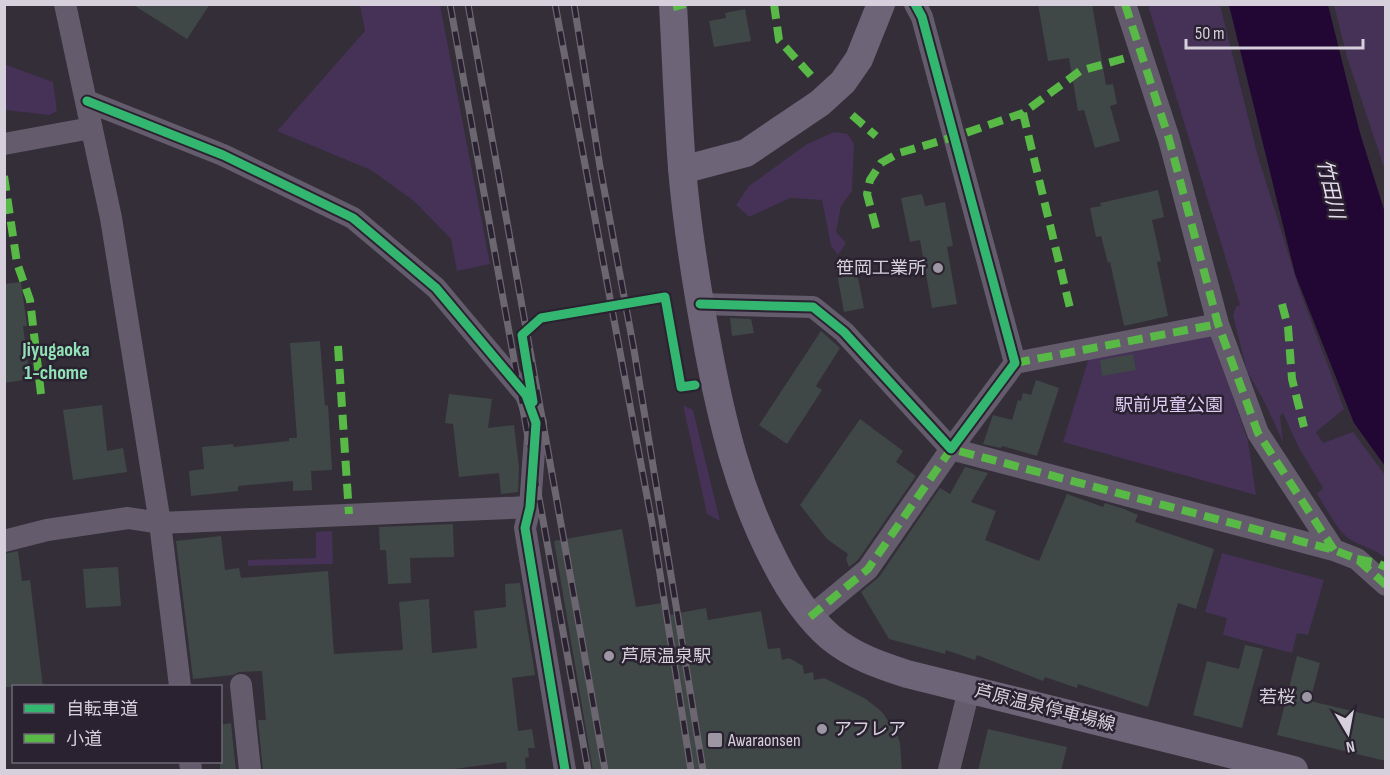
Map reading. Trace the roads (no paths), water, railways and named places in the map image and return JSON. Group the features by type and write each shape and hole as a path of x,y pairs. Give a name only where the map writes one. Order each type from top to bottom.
{"main road":[{"path":"682,170 746,153 820,103 843,82 859,59 881,4"},
{"name":"芦原温泉停車場線","path":"677,5 682,170 700,304 729,445 749,509 786,583 810,617 843,646 872,663 969,690 1294,771"}],"street":[{"path":"65,4 111,218 160,523 180,685"},
{"path":"915,4 922,17 1015,363"},
{"path":"1125,4 1169,139 1218,324 1258,433 1334,550"},
{"path":"87,101 223,156 353,218 436,288 526,395 536,423 530,507 525,528 565,771"},
{"path":"4,144 91,128"},
{"path":"700,304 813,307 844,332 951,449 1334,550 1357,559 1386,585"},
{"path":"810,617 868,569 951,449 1015,363 1218,324"},
{"path":"4,541 47,530 128,518 160,523 530,507"},
{"path":"242,685 250,771"},
{"path":"949,771 969,690"}],"water":[{"name":"竹田川","path":"1229,5 1328,5 1360,133 1385,213 1385,466 1354,423 1295,274"}],"railway":[{"path":"450,4 588,770"},
{"path":"468,4 605,770"},
{"path":"555,4 652,523 691,770"},
{"path":"574,4 703,770"}],"place":[{"name":"笹岡工業所","path":"938,268"},
{"name":"芦原温泉駅","path":"609,656"},
{"name":"若桜","path":"1307,697"},
{"name":"アフレア","path":"822,729"},
{"name":"Awaraonsen","path":"715,740"}],"district":[{"name":"Jiyugaoka 1-chome","path":"56,362"}],"park label":[{"name":"駅前児童公園","path":"1169,405"}]}
